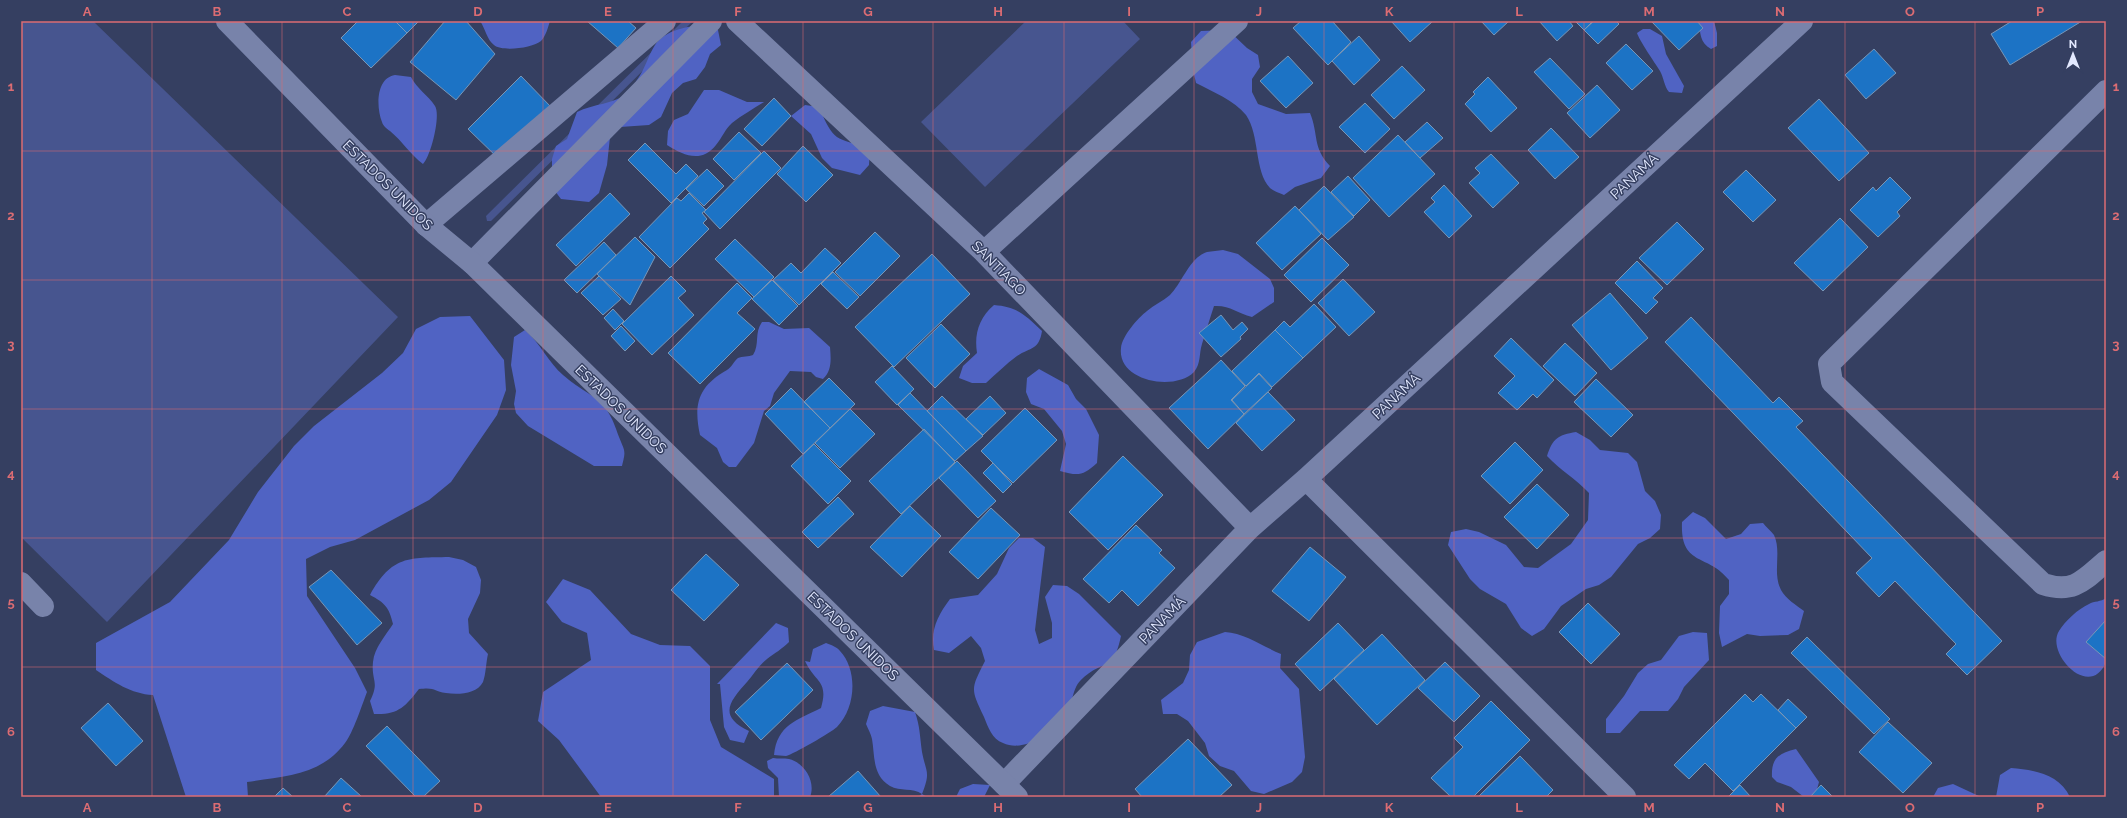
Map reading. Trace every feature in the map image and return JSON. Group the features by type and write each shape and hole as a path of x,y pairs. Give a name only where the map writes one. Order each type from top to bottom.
{"street":[{"path":"426,225 665,21"},
{"path":"472,263 711,21"},
{"name":"SANTIAGO","path":"737,21 984,252 1250,528"},
{"path":"984,252 1237,21"},
{"name":"PANAMÁ","path":"1010,791 1250,528 1306,479 1802,21"},
{"name":"ESTADOS UNIDOS","path":"234,23 426,225 472,263 1010,791"},
{"path":"2106,91 1829,364 1832,382 2043,584 2056,588 2069,588 2083,581 2106,561"},
{"path":"1306,479 1625,797"},
{"path":"21,583 43,606"}],"shaded area":[{"path":"21,21 93,21 398,317 107,622 21,537"},
{"path":"480,21 550,21 546,34 541,41 531,46 510,49 494,45"},
{"path":"683,21 693,21 491,221 487,221 486,216"},
{"path":"1026,21 1123,21 1140,39 985,187 921,122"},
{"path":"1699,21 1714,21 1717,33 1717,46 1711,49 1707,47 1700,34"},
{"path":"705,25 718,30 721,45 710,54 705,67 696,79 683,83 672,93 661,117 649,125 620,127 610,137 607,165 599,193 589,202 561,199 552,187 552,159 556,146 567,139 577,112 610,102 629,92 659,40 677,30 691,26"},
{"path":"1643,29 1650,29 1662,36 1666,54 1684,86 1682,93 1669,92 1667,90 1660,71 1638,36 1637,33"},
{"path":"1228,30 1247,48 1258,55 1260,67 1252,79 1252,92 1258,104 1286,114 1310,113 1318,147 1324,159 1330,166 1321,178 1295,187 1284,195 1271,189 1261,172 1253,132 1246,115 1236,105 1196,83 1193,70 1191,42 1201,31"},
{"path":"395,75 411,77 416,85 432,102 437,111 432,145 423,164 383,125 380,116 378,101 381,87 389,77"},
{"path":"704,90 719,90 747,102 764,102 732,123 711,151 699,156 686,155 667,145 668,131 674,120 688,114"},
{"path":"805,105 819,107 828,127 837,137 842,140 870,148 869,165 860,175 832,168 822,158 811,134 791,116"},
{"path":"1223,250 1238,254 1270,279 1274,288 1274,302 1252,317 1229,308 1214,306 1201,347 1198,366 1194,372 1185,378 1161,382 1148,380 1137,375 1128,368 1122,359 1121,348 1127,333 1143,314 1170,295 1196,259 1207,252"},
{"path":"994,305 1009,308 1021,313 1042,331 1041,337 1039,342 1034,347 1017,356 986,383 972,383 959,378 963,366 977,353 976,339 981,321"},
{"path":"470,316 504,360 506,390 497,415 451,482 429,500 355,540 330,547 306,559 307,596 355,668 367,692 348,738 335,754 313,768 288,776 247,782 248,797 186,797 153,695 130,690 96,670 96,643 170,602 229,540 258,492 294,446 314,426 382,373 403,353 416,329 440,317"},
{"path":"762,322 769,322 784,329 809,328 830,347 831,360 829,369 823,379 816,377 811,372 790,371 774,393 770,406 764,411 754,443 736,467 729,467 723,462 717,448 700,435 697,414 700,396 710,382 729,369 738,358 753,355 756,347 758,330"},
{"path":"525,330 563,375 597,399 609,412 624,449 622,466 594,466 528,426 516,413 514,404 516,391 511,365 514,337"},
{"path":"1039,369 1068,385 1076,399 1086,409 1099,435 1097,463 1084,473 1071,474 1060,471 1066,444 1062,431 1044,409 1031,404 1026,392 1027,378"},
{"path":"1576,432 1590,440 1600,450 1628,453 1637,462 1645,491 1655,501 1661,515 1660,529 1650,538 1638,544 1611,577 1599,585 1586,589 1561,606 1544,629 1532,636 1521,628 1506,604 1480,589 1470,579 1448,545 1451,532 1466,529 1479,532 1506,545 1524,567 1538,568 1571,544 1588,520 1589,493 1547,456 1557,438 1565,434"},
{"path":"1693,512 1705,518 1726,539 1741,534 1750,524 1763,523 1774,535 1777,548 1778,583 1788,599 1804,611 1799,629 1788,635 1760,636 1747,634 1722,647 1719,633 1720,606 1729,594 1729,580 1713,566 1690,553 1686,546 1683,536 1682,522"},
{"path":"1019,538 1033,538 1045,547 1035,630 1039,644 1052,638 1052,623 1045,597 1053,585 1067,586 1079,594 1121,636 1118,648 1112,660 1091,672 1079,682 1074,691 1068,711 1053,729 1037,740 1020,745 1011,745 999,741 993,736 974,694 977,677 985,661 981,648 971,636 949,653 934,650 933,636 936,623 950,599 978,595 997,574 1009,548"},
{"path":"449,557 463,560 476,567 481,580 480,593 468,619 469,633 488,654 483,682 476,689 461,694 446,693 429,688 419,689 400,709 389,713 374,714 370,701 375,685 373,668 374,657 381,642 393,624 386,606 370,595 386,572 403,561 423,558"},
{"path":"563,579 590,590 631,634 660,645 690,646 710,666 710,720 721,747 774,779 774,797 601,797 559,740 538,721 543,692 591,660 587,633 562,622 546,602"},
{"path":"2106,598 2106,662 2099,673 2090,677 2080,675 2071,669 2058,651 2056,640 2059,631 2068,619 2076,612 2091,603"},
{"path":"776,623 788,628 789,642 761,664 735,696 730,708 730,714 733,720 749,731 744,743 730,740 724,727 720,684 717,684"},
{"path":"1225,632 1246,637 1281,654 1280,668 1299,689 1305,757 1302,772 1292,782 1264,794 1251,791 1234,771 1220,766 1209,756 1205,743 1188,721 1177,714 1163,714 1161,700 1183,683 1189,670 1190,655 1197,642"},
{"path":"1693,632 1707,633 1709,660 1684,687 1678,699 1668,711 1640,711 1620,733 1606,733 1606,719 1624,696 1638,673 1648,664 1661,660 1679,636"},
{"path":"826,643 839,650 846,659 850,668 852,689 848,710 837,727 820,738 786,756 774,755 779,737 784,730 796,720 821,708 823,699 822,687 805,661 810,662 813,649"},
{"path":"883,706 915,712 927,772 922,794 915,791 898,789 890,786 884,782 877,771 872,739 866,724 870,711"},
{"path":"1796,749 1819,782 1815,797 1804,797 1791,787 1777,782 1772,777 1773,765 1777,757 1785,752"},
{"path":"773,758 795,761 804,769 808,774 812,785 810,797 779,797 778,778 768,768 767,761"},
{"path":"2011,768 2029,770 2053,778 2060,783 2070,797 1996,797 2000,775"},
{"path":"973,784 990,785 984,797 956,797 960,789"},
{"path":"1953,784 1981,797 1933,797 1938,788"},
{"path":"922,794 927,797 918,797"}],"building":[{"path":"358,21 395,21 407,33 371,68 341,38"},
{"path":"395,21 419,21 407,33"},
{"path":"445,21 466,21 495,54 456,100 410,62"},
{"path":"587,21 628,21 636,28 618,48"},
{"path":"1301,21 1332,21 1351,42 1328,65 1293,28"},
{"path":"1391,21 1433,21 1410,42"},
{"path":"1481,21 1509,21 1494,35"},
{"path":"1539,21 1569,21 1573,26 1557,41"},
{"path":"1575,21 1593,21 1584,30"},
{"path":"1594,21 1616,21 1619,24 1598,44 1584,30"},
{"path":"1651,21 1697,21 1703,28 1679,50"},
{"path":"2012,21 2082,21 2010,65 1991,34"},
{"path":"1359,36 1380,60 1354,85 1332,61"},
{"path":"1626,44 1653,71 1632,90 1606,63"},
{"path":"1874,49 1896,73 1866,99 1845,75"},
{"path":"1288,56 1313,83 1286,108 1260,81"},
{"path":"1550,58 1585,94 1569,109 1534,72"},
{"path":"1402,66 1425,90 1394,119 1371,95"},
{"path":"521,76 552,108 500,160 468,129"},
{"path":"1488,77 1517,108 1491,132 1465,104 1475,94 1473,92"},
{"path":"1597,85 1620,110 1590,138 1567,113"},
{"path":"774,98 791,116 762,146 744,129"},
{"path":"1819,99 1869,153 1839,181 1788,128"},
{"path":"1365,103 1390,129 1365,153 1339,127"},
{"path":"1427,122 1443,138 1420,158 1405,142"},
{"path":"1551,128 1579,157 1555,179 1528,150"},
{"path":"739,132 761,153 734,180 713,159"},
{"path":"1398,135 1435,174 1389,217 1353,178"},
{"path":"645,143 676,174 686,164 698,176 671,203 628,160"},
{"path":"803,146 833,175 806,202 777,174"},
{"path":"764,151 781,168 720,229 704,212"},
{"path":"1491,154 1519,183 1493,208 1469,183 1480,173 1475,168"},
{"path":"707,169 724,186 704,206 686,189"},
{"path":"1746,170 1776,200 1753,222 1723,192"},
{"path":"1348,176 1370,200 1354,216 1331,192"},
{"path":"1890,177 1911,198 1897,212 1900,216 1878,237 1850,210 1873,187 1876,191"},
{"path":"1444,185 1472,216 1449,238 1424,212 1435,202 1431,198"},
{"path":"1324,186 1354,217 1328,240 1299,210"},
{"path":"610,193 630,214 576,266 556,245"},
{"path":"689,193 706,210 702,213 707,219 703,223 709,229 670,268 639,237 677,198 681,201"},
{"path":"1295,206 1321,234 1282,270 1256,243"},
{"path":"1840,218 1868,247 1823,291 1794,263"},
{"path":"1677,222 1704,249 1667,285 1639,258"},
{"path":"875,232 900,256 860,296 835,272"},
{"path":"635,237 655,257 630,305 597,274"},
{"path":"1322,238 1349,265 1311,302 1284,275"},
{"path":"735,239 774,277 754,297 715,259"},
{"path":"604,242 616,255 577,293 564,280"},
{"path":"825,248 841,263 799,305 773,280 791,263 801,273"},
{"path":"932,254 970,294 894,367 855,327"},
{"path":"1637,261 1663,288 1653,298 1658,302 1646,314 1615,283"},
{"path":"833,272 859,297 847,309 821,284"},
{"path":"599,276 621,299 603,315 581,293"},
{"path":"671,276 686,291 678,298 694,315 652,355 622,324"},
{"path":"1343,279 1375,312 1349,336 1318,303"},
{"path":"772,280 798,306 779,325 752,299"},
{"path":"737,283 752,298 737,313 755,329 700,384 668,353"},
{"path":"1610,293 1648,338 1611,370 1572,325"},
{"path":"1314,304 1336,327 1303,358 1275,330 1284,321 1290,327"},
{"path":"613,309 624,321 615,330 604,318"},
{"path":"1221,315 1233,330 1242,322 1248,329 1240,337 1241,339 1221,357 1199,333"},
{"path":"1691,317 1773,403 1779,397 1803,421 1796,427 2002,641 1967,675 1946,654 1956,644 1895,581 1879,597 1856,573 1872,558 1665,342"},
{"path":"941,324 970,354 935,388 906,358"},
{"path":"621,326 635,341 625,351 611,336"},
{"path":"1275,330 1303,358 1272,387 1259,373 1246,386 1232,371"},
{"path":"1511,338 1554,380 1537,398 1533,394 1517,410 1498,393 1515,376 1494,356"},
{"path":"1565,343 1597,373 1575,396 1543,366"},
{"path":"1221,360 1245,386 1231,400 1244,414 1208,449 1169,408"},
{"path":"892,366 914,389 897,405 875,382"},
{"path":"1259,374 1272,388 1244,414 1232,400"},
{"path":"829,378 855,404 830,428 804,402"},
{"path":"1596,379 1633,415 1611,437 1574,402"},
{"path":"791,388 830,428 803,454 765,414"},
{"path":"1268,392 1295,420 1262,451 1236,423"},
{"path":"910,393 966,451 955,461 898,405"},
{"path":"942,396 983,436 966,451 927,411"},
{"path":"990,396 1006,413 983,435 966,419"},
{"path":"1025,408 1057,440 1013,483 981,451"},
{"path":"850,409 875,434 840,468 815,443"},
{"path":"924,429 955,462 901,514 869,481"},
{"path":"1515,442 1543,470 1510,504 1481,476"},
{"path":"814,444 851,481 828,504 791,466"},
{"path":"1123,456 1163,495 1108,550 1069,512"},
{"path":"957,461 996,501 978,518 939,478"},
{"path":"993,463 1012,484 1003,493 983,473"},
{"path":"1537,484 1569,515 1537,549 1504,517"},
{"path":"838,497 854,514 818,548 802,532"},
{"path":"910,506 941,536 902,577 870,547"},
{"path":"991,508 1020,535 978,579 949,552"},
{"path":"1136,525 1162,550 1159,553 1175,568 1138,606 1122,590 1109,603 1083,579"},
{"path":"1310,547 1346,577 1309,621 1272,591"},
{"path":"706,554 739,585 704,621 671,590"},
{"path":"331,570 382,623 357,645 309,587"},
{"path":"1588,603 1620,634 1591,664 1559,632"},
{"path":"2106,620 2106,659 2086,642"},
{"path":"1338,623 1364,650 1320,691 1295,664"},
{"path":"1382,634 1425,680 1377,725 1334,679"},
{"path":"1807,637 1890,719 1874,734 1791,653"},
{"path":"1445,662 1480,696 1454,722 1418,688"},
{"path":"787,663 813,690 761,740 735,712"},
{"path":"1745,694 1753,702 1761,694 1796,728 1733,791 1705,763 1689,779 1674,765"},
{"path":"1788,699 1807,717 1796,728 1778,710"},
{"path":"1491,701 1530,740 1473,797 1451,797 1431,778 1463,747 1454,738"},
{"path":"108,703 143,741 116,766 81,728"},
{"path":"1888,722 1932,763 1903,793 1859,752"},
{"path":"387,726 440,781 423,797 416,797 366,746"},
{"path":"1188,739 1232,785 1219,797 1142,797 1135,789"},
{"path":"1520,756 1553,790 1546,797 1478,797"},
{"path":"858,771 881,797 828,797"},
{"path":"341,778 362,797 324,797"},
{"path":"1740,785 1751,797 1728,797"},
{"path":"1821,785 1833,797 1810,797"},
{"path":"283,788 293,797 274,797"}]}
